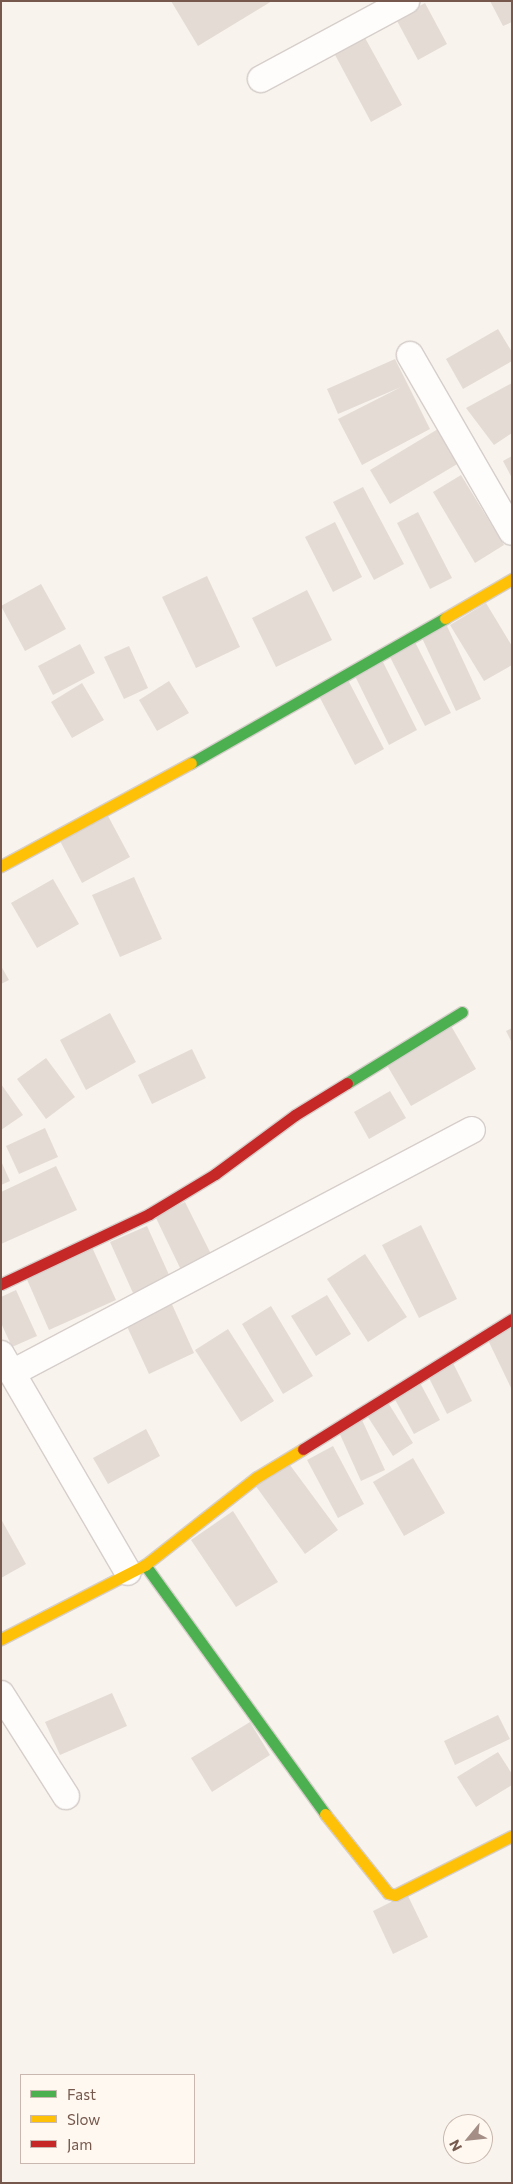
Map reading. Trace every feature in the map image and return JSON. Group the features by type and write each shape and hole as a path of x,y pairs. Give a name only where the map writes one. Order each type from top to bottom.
{"street":[{"path":"261,79 406,1"},
{"path":"410,355 512,532"},
{"path":"1,866 256,728 512,579"},
{"path":"1,1284 149,1214 215,1174 294,1115 462,1012"},
{"path":"472,1130 7,1363 136,1569 297,1779 388,1893 395,1895 512,1836"},
{"path":"1,1639 136,1569 257,1477 512,1319"},
{"path":"1,1694 66,1796"}],"building":[{"path":"171,1 272,1 198,46"},
{"path":"490,1 512,1 512,22 503,26"},
{"path":"425,3 447,44 418,60 396,19"},
{"path":"364,36 402,105 371,122 334,53"},
{"path":"498,329 512,352 512,361 463,389 446,359"},
{"path":"395,359 430,429 362,465 338,419 401,387 338,414 327,389"},
{"path":"512,383 512,433 494,445 466,408"},
{"path":"438,429 459,463 390,504 370,470"},
{"path":"512,456 512,478 503,461"},
{"path":"461,475 504,545 475,563 433,492"},
{"path":"363,487 404,564 374,580 333,502"},
{"path":"418,512 452,578 430,589 397,523"},
{"path":"335,522 362,577 333,592 305,537"},
{"path":"207,576 240,647 196,668 162,597"},
{"path":"41,584 66,629 25,651 1,606"},
{"path":"307,590 332,640 276,667 252,618"},
{"path":"486,603 512,646 512,665 484,681 450,625"},
{"path":"447,626 481,699 456,711 422,638"},
{"path":"415,642 451,713 425,726 389,655"},
{"path":"80,644 95,673 53,695 38,666"},
{"path":"129,646 148,688 124,699 104,657"},
{"path":"382,660 417,730 389,745 354,674"},
{"path":"348,680 384,749 355,765 319,696"},
{"path":"169,681 189,713 157,731 139,700"},
{"path":"82,683 104,720 72,738 51,702"},
{"path":"108,816 130,857 82,883 60,841"},
{"path":"134,877 162,939 120,957 92,895"},
{"path":"53,879 79,924 37,948 11,903"},
{"path":"1,966 9,980 1,984"},
{"path":"110,1013 136,1062 86,1090 60,1040"},
{"path":"450,1024 476,1069 411,1106 385,1062"},
{"path":"512,1028 512,1043 506,1031"},
{"path":"192,1049 206,1078 152,1104 138,1075"},
{"path":"46,1058 75,1097 46,1119 17,1079"},
{"path":"1,1084 23,1115 1,1130"},
{"path":"390,1091 406,1118 369,1139 354,1112"},
{"path":"45,1128 58,1157 19,1174 6,1146"},
{"path":"1,1161 10,1181 1,1185"},
{"path":"56,1166 77,1210 1,1244 1,1192"},
{"path":"185,1202 212,1256 182,1272 155,1216"},
{"path":"421,1225 457,1299 419,1318 382,1245"},
{"path":"147,1226 170,1277 133,1293 110,1242"},
{"path":"91,1245 116,1300 49,1330 25,1275"},
{"path":"365,1254 407,1317 368,1342 327,1279"},
{"path":"16,1290 37,1336 12,1347 1,1323 1,1297"},
{"path":"327,1295 351,1334 316,1356 291,1316"},
{"path":"170,1300 194,1353 149,1374 124,1320"},
{"path":"271,1306 313,1376 283,1394 242,1324"},
{"path":"512,1325 512,1390 487,1338"},
{"path":"228,1329 274,1401 241,1422 195,1350"},
{"path":"452,1361 472,1401 447,1414 427,1374"},
{"path":"419,1381 440,1420 414,1434 393,1396"},
{"path":"387,1401 413,1443 393,1456 366,1414"},
{"path":"362,1420 385,1470 361,1481 338,1430"},
{"path":"146,1429 160,1456 108,1484 93,1458"},
{"path":"333,1446 364,1504 338,1518 307,1460"},
{"path":"413,1458 445,1513 404,1536 373,1482"},
{"path":"287,1461 338,1530 305,1554 255,1485"},
{"path":"233,1511 278,1582 236,1607 191,1540"},
{"path":"1,1519 26,1564 1,1578"},
{"path":"112,1693 127,1726 60,1755 45,1722"},
{"path":"498,1715 510,1739 455,1765 444,1741"},
{"path":"250,1722 270,1755 212,1792 191,1758"},
{"path":"498,1752 512,1774 512,1785 476,1807 457,1777"},
{"path":"407,1894 428,1937 393,1954 373,1911"}],"traffic: fast":[{"path":"191,763 445,618"},
{"path":"347,1083 462,1012"},
{"path":"145,1565 325,1814"}],"traffic: slow":[{"path":"445,618 512,579"},
{"path":"1,866 191,763"},
{"path":"1,1639 145,1565 257,1477 303,1449"},
{"path":"325,1814 388,1893 395,1895 512,1836"}],"traffic: jam":[{"path":"1,1284 149,1214 215,1174 295,1115 347,1083"},
{"path":"303,1449 512,1319"}]}
